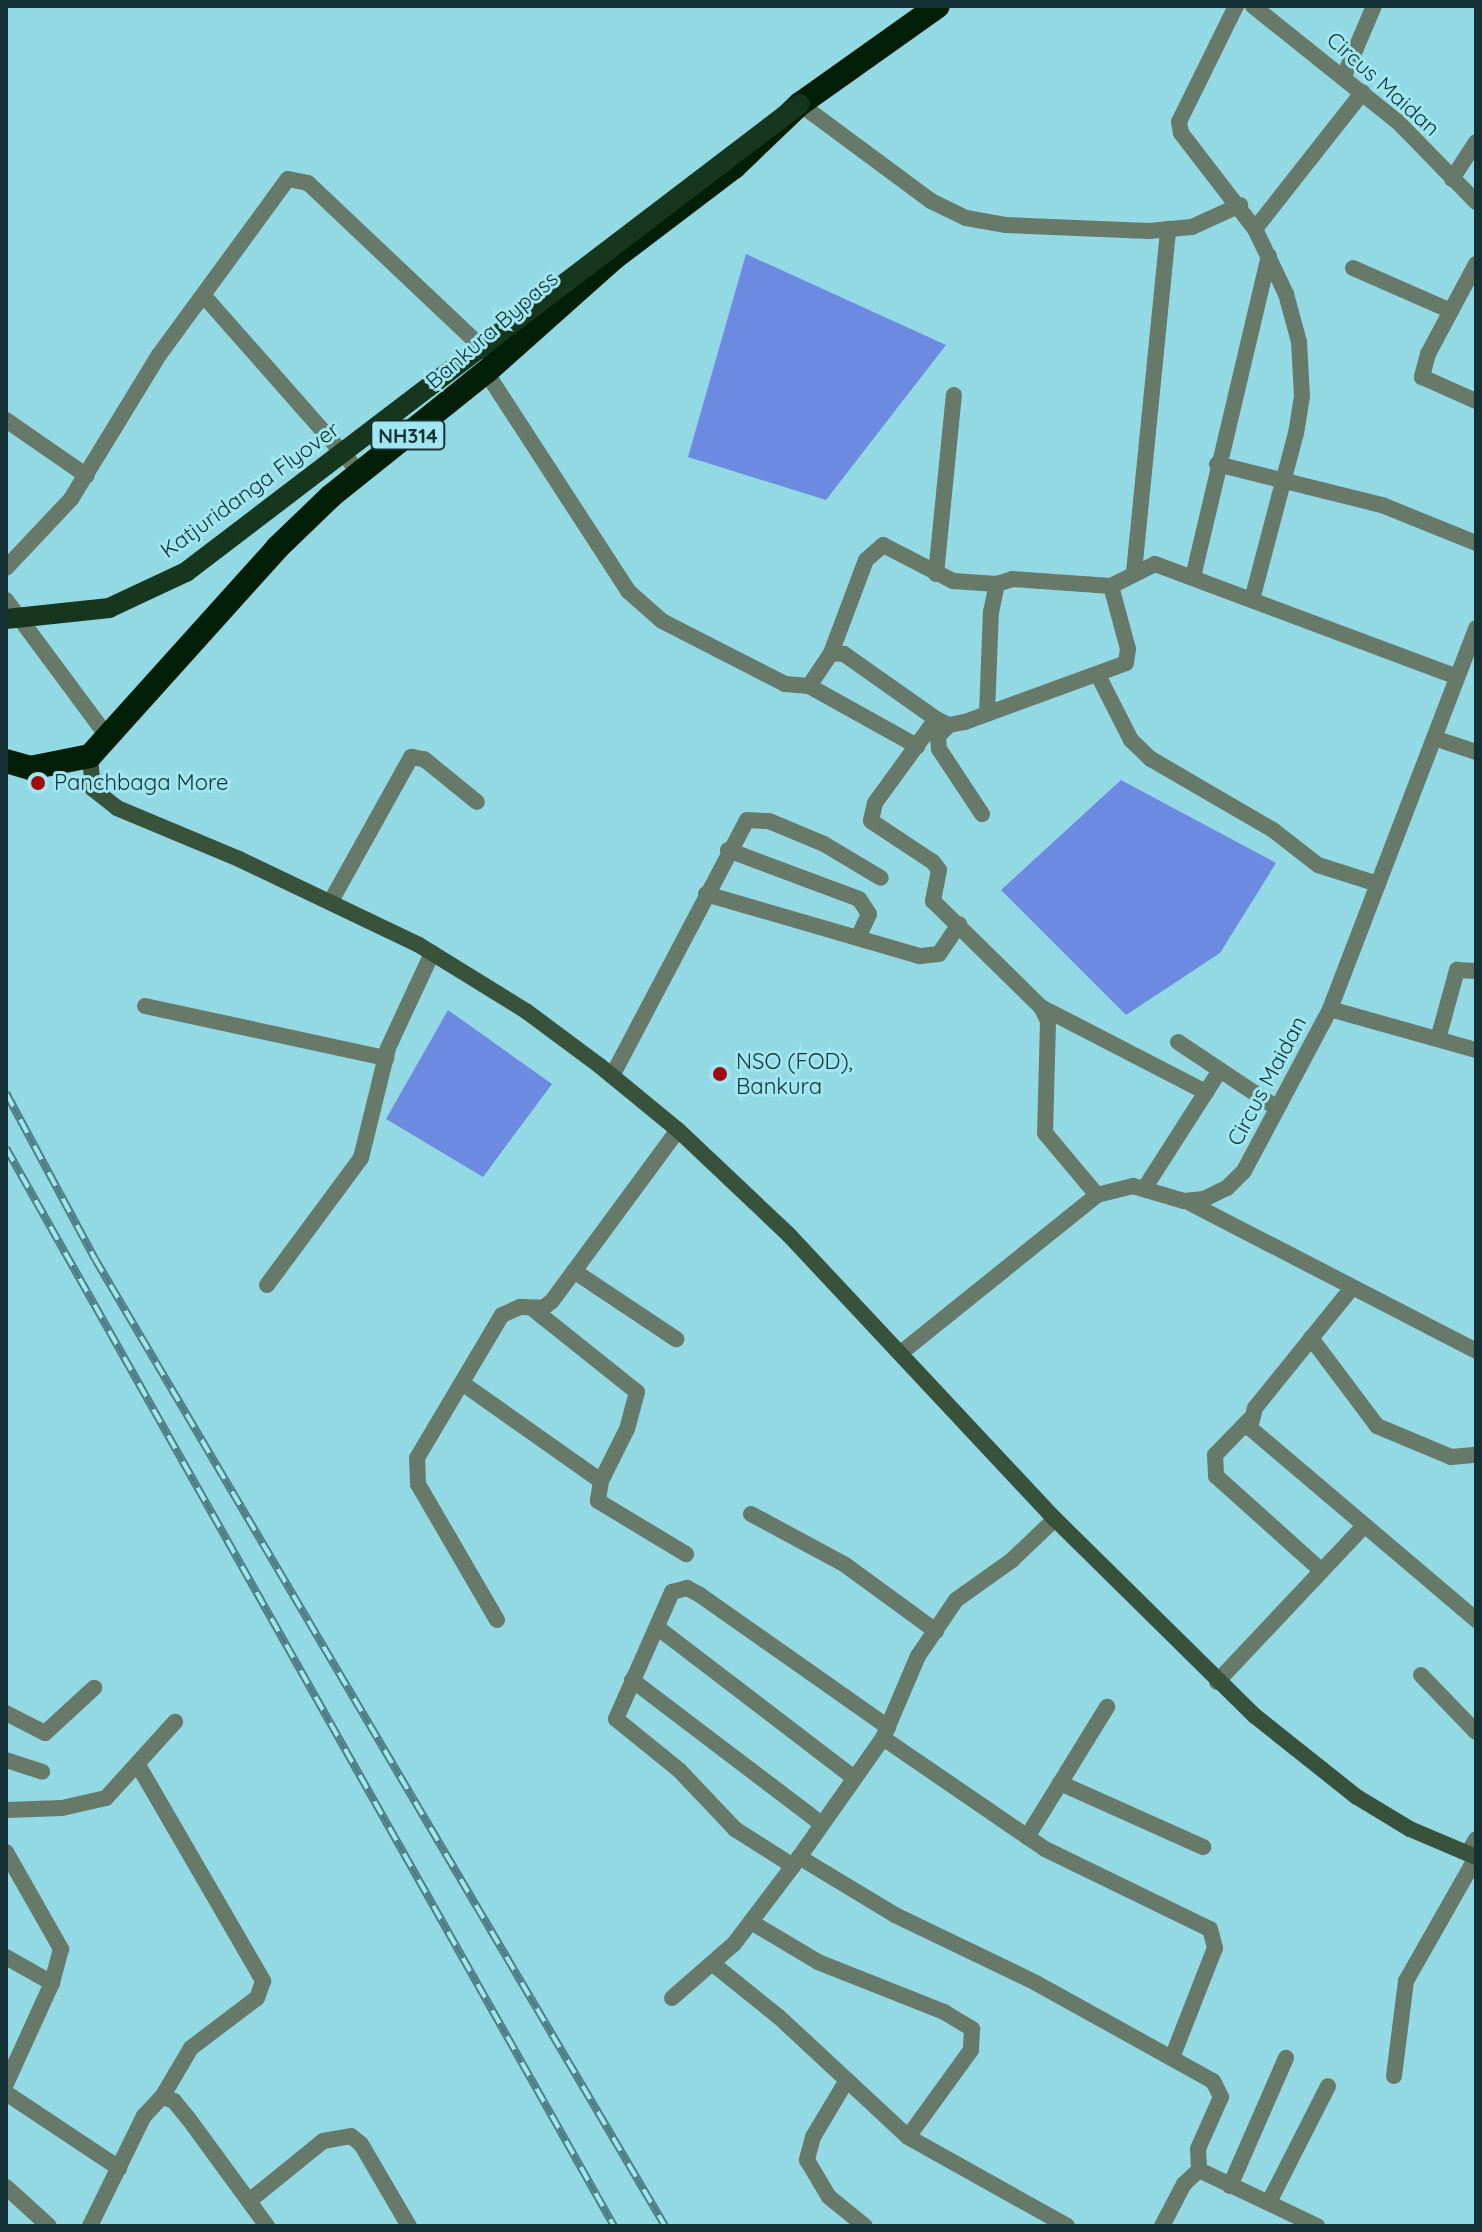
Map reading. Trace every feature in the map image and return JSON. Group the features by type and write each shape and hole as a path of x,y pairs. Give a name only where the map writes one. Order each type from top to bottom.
{"highway":[{"name":"Bankura Bypass","path":"6,761 30,768 90,756 110,740 277,548 360,473 492,366 614,258 734,167 800,104 938,6"}],"main road":[{"name":"Katjuridanga Flyover","path":"6,619 109,608 186,572 800,104"}],"street":[{"path":"1236,6 1179,122 1181,133 1240,205 1269,256 1286,294 1303,371 1285,481 1252,599"},
{"name":"Circus Maidan","path":"1253,6 1363,92 1476,202"},
{"path":"1344,76 1374,6"},
{"path":"1255,229 1363,92"},
{"path":"800,104 931,201 966,218 1020,226 1168,229 1192,227 1240,205"},
{"path":"1452,179 1476,142"},
{"path":"6,568 87,476 159,355 281,186 298,178 492,366 628,591 683,633 785,684 809,686 917,746"},
{"path":"1134,572 1168,229"},
{"path":"1193,577 1217,464 1269,256"},
{"path":"1476,264 1422,377 1476,401"},
{"path":"1353,268 1451,311"},
{"path":"204,296 360,473"},
{"path":"936,574 954,395"},
{"path":"6,420 87,476"},
{"path":"1217,464 1382,505 1476,543"},
{"path":"809,686 831,653 872,549 883,545 936,574 970,584 997,584 1012,579 1111,586 1155,564 1457,677"},
{"path":"987,714 991,612 997,584"},
{"path":"1111,586 1129,657 1126,663 987,714 943,722 917,746 875,803 871,821 933,862 939,870 933,901 1041,1007 1206,1092"},
{"path":"6,600 110,740"},
{"name":"Circus Maidan","path":"1184,1201 1227,1188 1244,1171 1330,1009 1476,628"},
{"path":"831,653 858,661 943,722"},
{"path":"1098,675 1131,740 1151,759 1273,830 1307,859 1378,884"},
{"path":"943,722 938,736 939,749 982,814"},
{"path":"1434,738 1476,752"},
{"path":"90,756 93,789 117,808 331,901 432,953 526,1011 612,1076 678,1130 902,1352 1055,1519 1217,1682 1357,1797 1474,1852 1406,1981 1394,2076"},
{"path":"331,901 411,757 424,759 477,802"},
{"path":"612,1076 741,825 757,818 824,844 881,878"},
{"path":"728,850 859,899 869,914 858,938"},
{"path":"706,894 931,957 939,954 959,924"},
{"path":"267,1285 361,1158 386,1058 432,953"},
{"path":"1438,1039 1457,970 1476,971"},
{"path":"145,1006 386,1058"},
{"path":"1041,1007 1049,1039 1045,1133 1097,1195"},
{"path":"1330,1009 1476,1050"},
{"path":"1178,1042 1277,1108"},
{"path":"1144,1189 1220,1070"},
{"path":"497,1620 418,1484 417,1458 502,1315 510,1309 533,1309 552,1301 678,1130"},
{"path":"902,1352 1097,1195 1133,1186 1184,1201 1476,1351"},
{"path":"574,1271 676,1339"},
{"path":"1322,1571 1216,1476 1215,1455 1250,1419 1351,1289"},
{"path":"533,1309 637,1392 627,1429 601,1481 598,1501 686,1554"},
{"path":"1311,1338 1377,1426 1451,1457 1476,1455"},
{"path":"462,1383 601,1481"},
{"path":"1250,1419 1256,1438 1476,1620"},
{"path":"751,1514 844,1564 936,1631"},
{"path":"672,1998 713,1964 751,1922 796,1862 886,1732 918,1656 956,1600 1012,1560 1055,1519"},
{"path":"1217,1682 1363,1527"},
{"path":"1162,2226 1184,2184 1199,2170 1198,2149 1221,2097 1213,2081 1173,2055 895,1915 735,1829 679,1770 623,1728 617,1709 658,1628 672,1592 687,1588 1027,1837 1210,1929 1215,1948 1173,2055"},
{"path":"658,1628 854,1778"},
{"path":"1421,1675 1476,1732"},
{"path":"632,1680 822,1824"},
{"path":"6,1713 45,1733 94,1688"},
{"path":"1027,1837 1107,1707"},
{"path":"6,1810 91,1805 106,1798 175,1722"},
{"path":"6,1760 42,1772"},
{"path":"90,2226 144,2116 162,2097 191,2048 257,1998 263,1981 138,1765"},
{"path":"1060,1783 1203,1847"},
{"path":"6,1852 55,1930 61,1949 52,1983 6,2084"},
{"path":"751,1922 818,1962 944,2012 972,2029 971,2050 908,2137"},
{"path":"6,1957 52,1983"},
{"path":"713,1964 908,2137 1067,2226"},
{"path":"1230,2186 1286,2058"},
{"path":"847,2080 813,2137 807,2160 829,2197 865,2226"},
{"path":"1269,2202 1328,2086"},
{"path":"6,2093 119,2168"},
{"path":"162,2097 174,2101 188,2118 267,2226"},
{"path":"249,2201 323,2141 351,2136 361,2144 409,2226"},
{"path":"1199,2170 1317,2226"},
{"path":"6,2187 40,2222"}],"water":[{"path":"746,254 946,345 826,500 688,457"},
{"path":"1121,780 1276,863 1220,953 1126,1015 1001,890"},
{"path":"448,1010 552,1084 483,1177 386,1119"}],"railway":[{"path":"6,1093 95,1259 665,2226"},
{"path":"6,1148 614,2226"}],"place":[{"name":"Panchbaga More","path":"38,783"},
{"name":"NSO (FOD), Bankura","path":"720,1074"}]}
